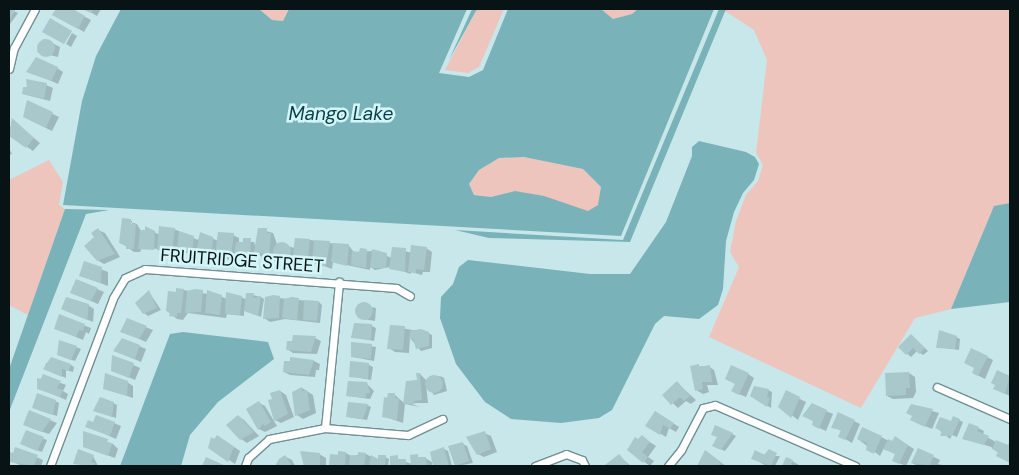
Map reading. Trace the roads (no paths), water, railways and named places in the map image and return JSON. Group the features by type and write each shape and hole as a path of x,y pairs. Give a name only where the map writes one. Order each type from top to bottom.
{"street":[{"path":"9,69 14,48 35,9"},
{"name":"FRUITRIDGE STREET","path":"50,466 113,298 125,278 145,269 339,282 396,288 410,296"},
{"path":"325,428 339,282"},
{"path":"937,387 1010,420"},
{"path":"668,466 681,450 703,408 715,405 854,466"},
{"path":"245,466 248,458 269,439 325,428 408,435 443,419"},
{"path":"535,466 566,454 582,460 585,466"}],"water":[{"name":"Mango Lake","path":"121,9 259,9 272,20 283,21 289,9 467,9 439,73 469,77 483,70 508,9 601,9 613,19 632,14 638,9 714,9 621,236 63,205 82,101 96,56","holes":["524,157 583,169 601,187 598,205 588,211 544,196 515,191 491,197 474,195 469,184 479,170 499,158"]},
{"path":"472,9 477,9 449,60"},
{"path":"719,9 726,9 630,242 489,238 455,230 623,240"},
{"path":"699,141 746,152 755,157 759,164 754,180 743,193 734,212 726,241 723,289 718,305 699,319 664,316 655,324 612,410 599,418 561,423 511,419 485,402 456,364 440,318 441,297 453,284 459,267 468,260 590,274 630,274 666,222 692,156 692,147"},
{"path":"1010,203 1010,302 951,309 994,206"},
{"path":"65,209 109,210 86,214 9,412 9,369"},
{"path":"183,332 268,342 274,359 218,402 190,435 181,466 120,466 170,334"}]}
